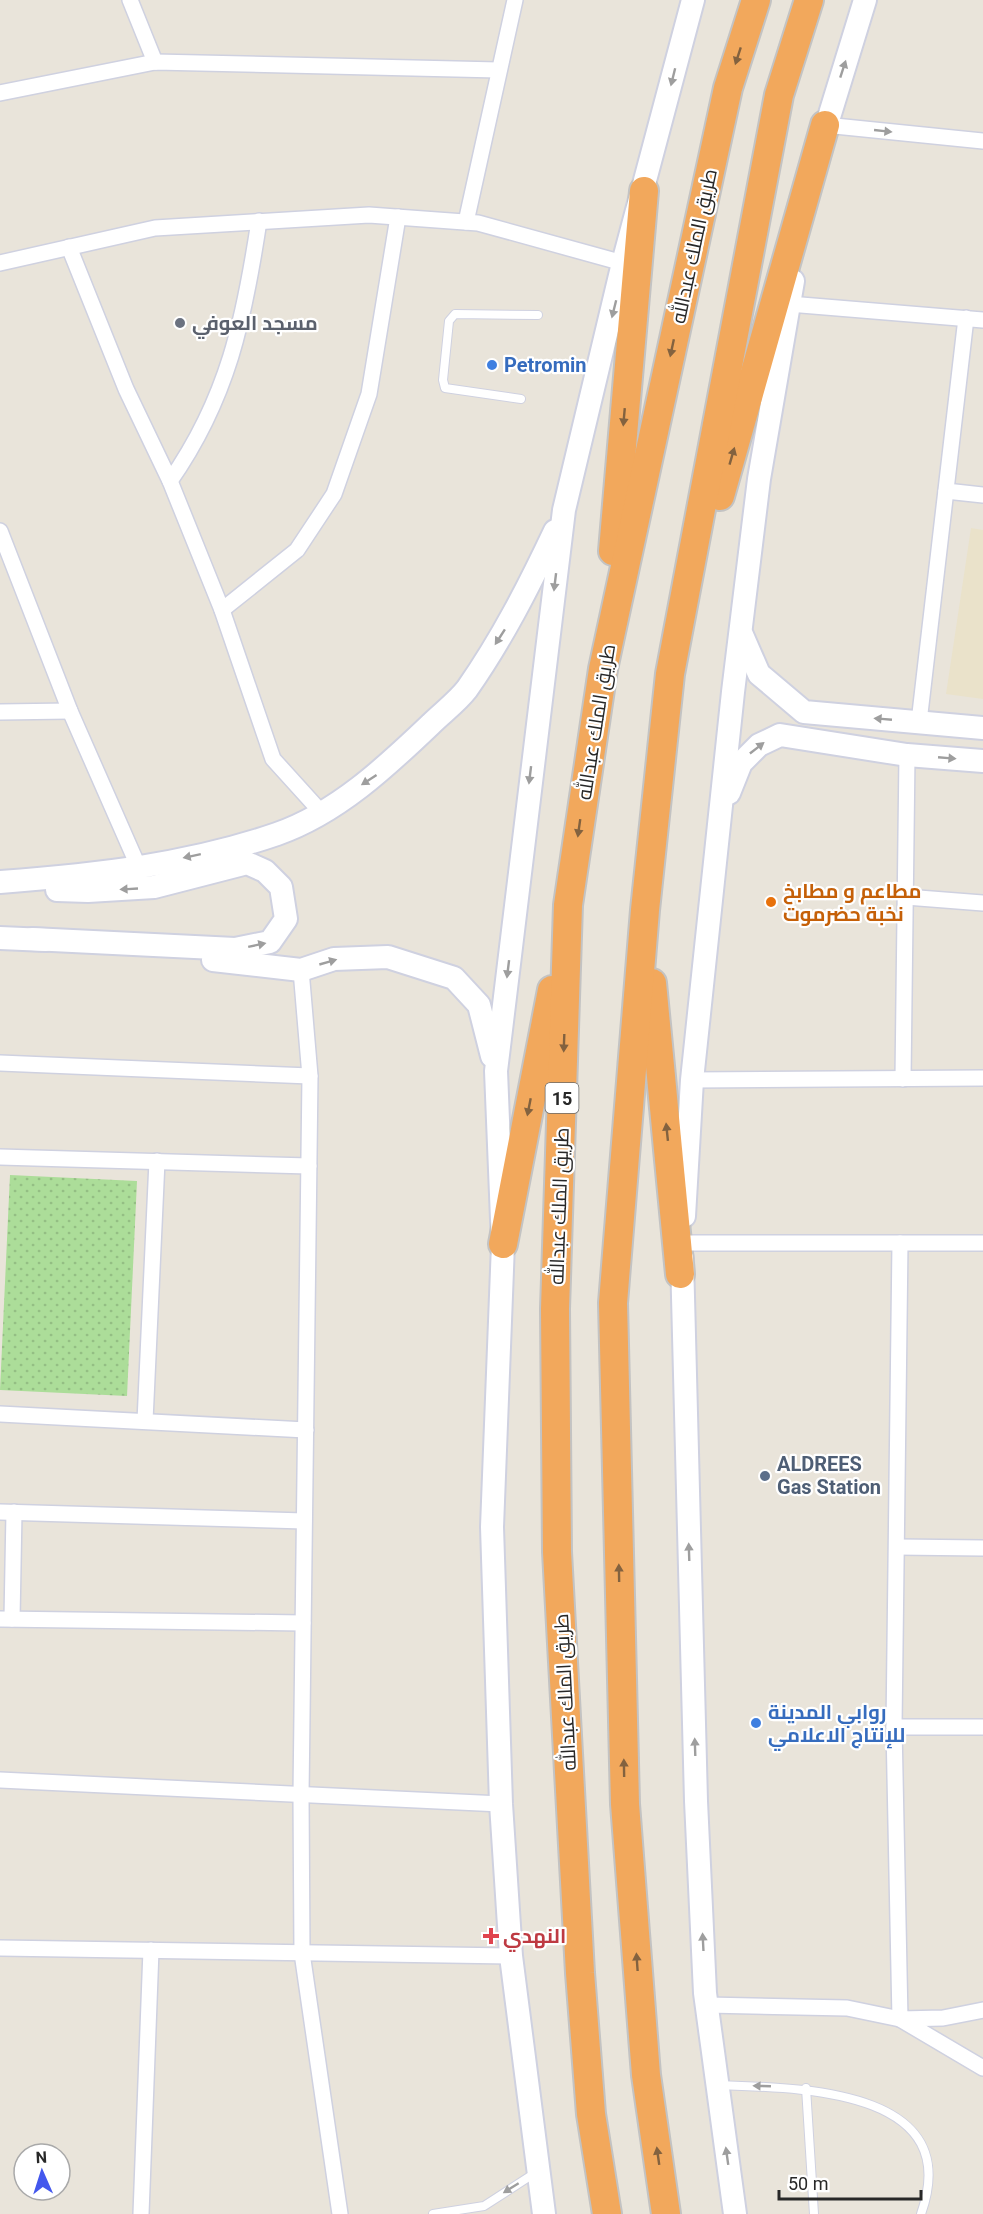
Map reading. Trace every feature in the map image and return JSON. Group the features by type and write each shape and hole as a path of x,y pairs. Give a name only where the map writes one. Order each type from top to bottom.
{"highway":[{"name":"طريق الملك عبدالله","path":"607,2214 591,2114 580,1973 557,1552 555,1309 568,905 603,669 728,88 756,0"},
{"path":"666,2214 646,2075 625,1804 614,1314 645,910 670,674 779,95 808,0"},
{"path":"670,674 825,125"},
{"path":"603,669 644,192"},
{"path":"502,1244 568,905"},
{"path":"645,910 680,1274"}],"main road":[{"path":"544,2214 510,1956 501,1804 492,1527 502,1244 496,1071 564,510 623,263 644,192 693,0"},
{"path":"735,2214 707,2005 696,1801 680,1274 692,1080 719,816 759,479 789,304 825,125 865,0"},
{"path":"0,882 98,874 139,868 215,851 279,833 321,812 379,774 465,692 520,606 564,510"},
{"path":"742,635 759,674 804,712 983,728"},
{"path":"802,737 804,712"},
{"path":"719,816 741,763 759,745 780,735 907,754 983,761"},
{"path":"0,887 88,891 154,887 247,863 265,871 281,888 286,919 270,942 235,950 0,938"},
{"path":"32,939 301,970 334,959 388,957 454,978 479,1005 496,1071"}],"street":[{"path":"130,0 155,62"},
{"path":"466,222 515,0"},
{"path":"0,93 155,62 498,70"},
{"path":"825,125 983,141"},
{"path":"0,263 155,228 369,215 478,223 623,263"},
{"path":"222,610 297,550 333,494 369,394 398,217"},
{"path":"170,481 192,451 222,388 247,298 259,221"},
{"path":"69,247 126,389 170,481 222,610 273,759 321,812"},
{"path":"789,304 983,320"},
{"path":"919,722 966,318"},
{"path":"946,491 983,495"},
{"path":"0,531 70,711 139,868"},
{"path":"0,712 70,711"},
{"path":"903,1079 907,754"},
{"path":"906,897 983,903"},
{"path":"301,970 310,1076 301,1795 302,1953 340,2214"},
{"path":"0,1063 310,1076"},
{"path":"692,1080 983,1078"},
{"path":"0,1157 309,1166"},
{"path":"145,1421 157,1161"},
{"path":"683,1243 983,1243"},
{"path":"900,1243 894,1727 900,2019"},
{"path":"0,1414 306,1430"},
{"path":"303,1623 6,1619 7,1512 304,1521"},
{"path":"897,1547 983,1548"},
{"path":"894,1727 983,1727"},
{"path":"0,1780 501,1804"},
{"path":"0,1948 510,1956"},
{"path":"141,2214 151,1950"},
{"path":"707,2005 846,2008 900,2019 943,2018 983,2010"},
{"path":"900,2019 983,2068"}],"lane":[{"path":"521,399 445,388 443,380 449,321 455,314 538,315"},
{"path":"718,2085 806,2088 838,2093 879,2108 909,2128 921,2142 927,2163 926,2198 921,2214"},
{"path":"806,2088 814,2214"},
{"path":"433,2214 484,2210 538,2171"}],"shaded area":[{"path":"971,528 983,530 983,699 946,694"}],"green space":[{"path":"10,1175 137,1181 127,1396 0,1390"}],"place":[{"name":"مسجد العوفي","path":"180,323"},
{"name":"Petromin","path":"492,365"},
{"name":"مطاعم و مطابخ نخبة حضرموت","path":"771,902"},
{"name":"ALDREES Gas Station","path":"765,1476"},
{"name":"روابي المدينة للإنتاج الاعلامي","path":"756,1723"},
{"name":"النهدي","path":"491,1936"}]}
